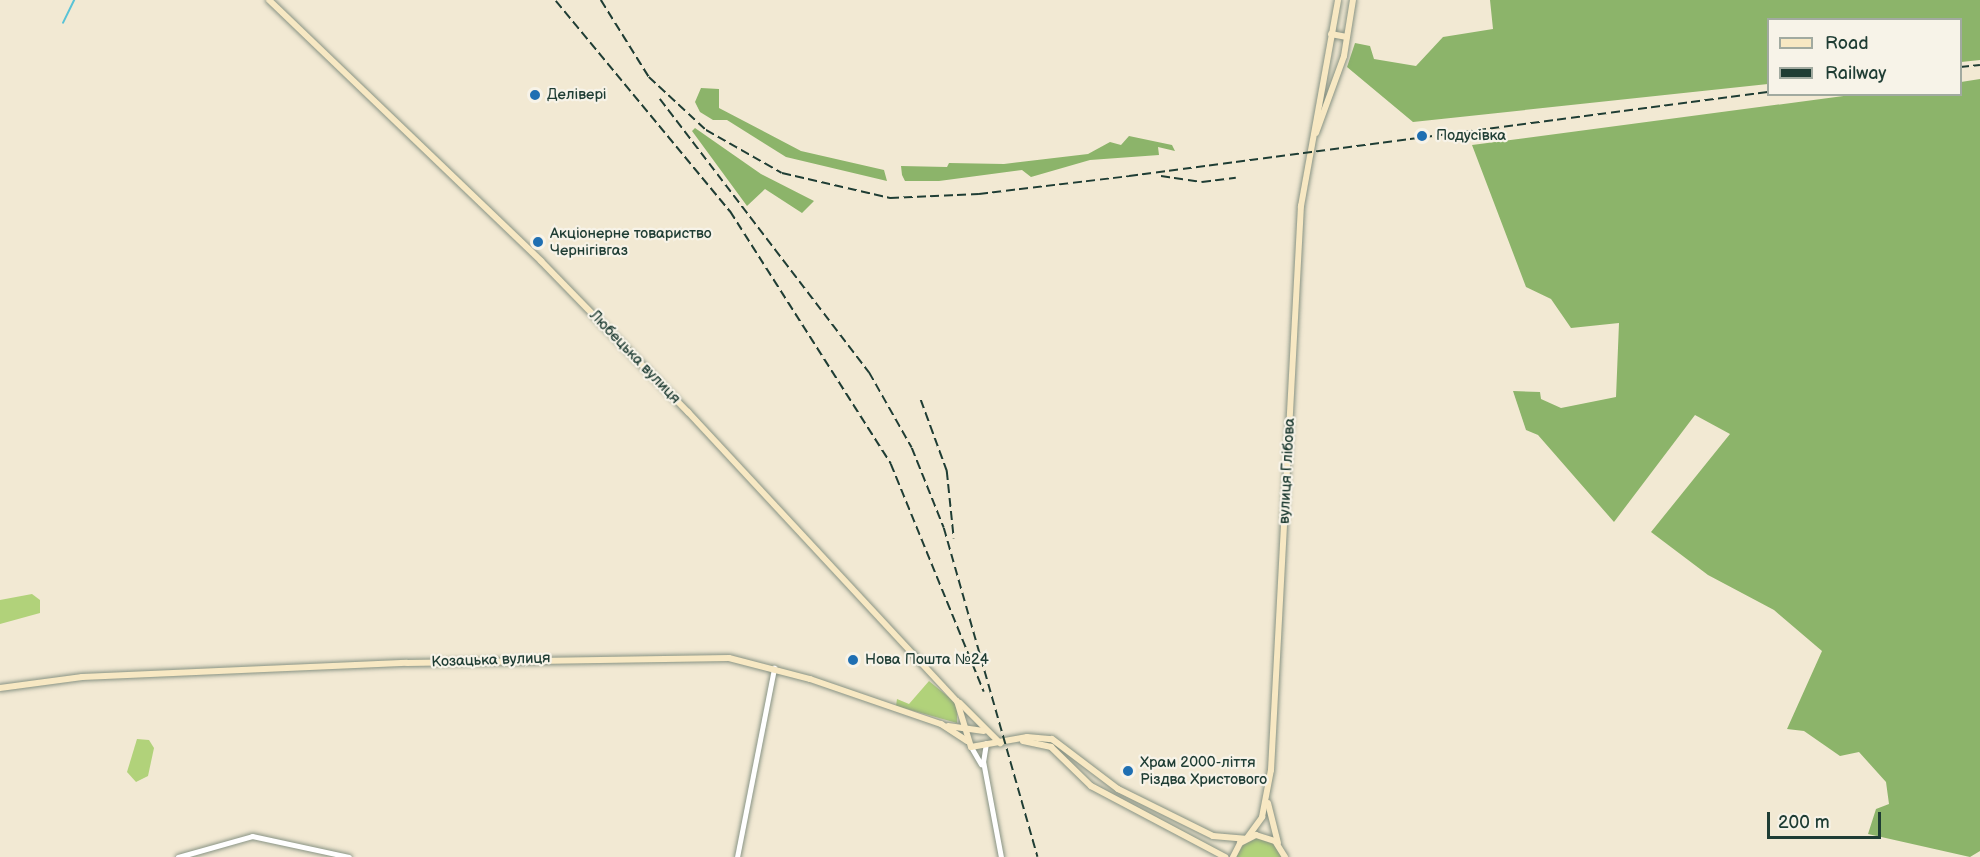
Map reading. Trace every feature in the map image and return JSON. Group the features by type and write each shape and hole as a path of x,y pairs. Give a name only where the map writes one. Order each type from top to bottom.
{"main road":[{"name":"Любецька вулиця","path":"269,0 541,261 957,700 964,714 968,742"},
{"path":"1312,142 1338,0"},
{"path":"1312,142 1347,37 1353,0"},
{"path":"1331,34 1347,37"},
{"name":"вулиця Глібова","path":"1285,857 1267,800 1300,206 1312,142"},
{"name":"Козацька вулиця","path":"0,688 82,676 559,657 693,656 774,668 944,725 968,742"},
{"path":"957,700 984,743 997,745"},
{"path":"952,726 964,714"},
{"path":"944,725 977,728"},
{"path":"977,728 984,743"},
{"path":"977,728 968,742 997,745 1034,737 1063,744 1118,789 1218,838 1266,836 1280,846"},
{"path":"1010,741 1051,747 1104,794 1226,857"},
{"name":"вулиця Глібова","path":"1233,857 1267,800"}],"street":[{"path":"737,857 774,668"},
{"path":"968,742 984,771"},
{"path":"984,743 984,771 1001,857"},
{"path":"178,857 252,836 349,857"},
{"path":"1280,846 1291,857"}],"green space":[{"path":"1490,0 1980,0 1980,60 1962,62 1962,18 1767,18 1767,84 1413,122 1347,67 1355,43 1370,46 1374,59 1416,66 1443,37 1493,29"},
{"path":"1980,79 1980,851 1970,857 1868,834 1876,809 1889,804 1886,782 1859,752 1840,756 1804,731 1787,729 1822,651 1774,610 1708,575 1651,532 1730,434 1695,415 1614,522 1538,435 1526,430 1513,391 1540,392 1541,399 1561,408 1616,397 1619,323 1571,328 1551,299 1526,287 1472,145 1843,96 1962,96 1962,82"},
{"path":"701,88 719,89 719,108 801,151 884,170 887,181 786,157 727,120 713,120 700,112 695,102"},
{"path":"695,128 761,174 814,201 802,213 765,189 747,206 692,131"},
{"path":"1129,136 1172,145 1175,151 1158,147 1159,155 1090,160 1031,177 1022,170 939,181 905,181 902,175 901,166 947,167 949,163 1004,164 1088,154 1110,142 1121,145"},
{"path":"32,594 40,600 40,613 0,624 0,600"},
{"path":"929,681 957,704 957,723 896,706 897,699 909,704"},
{"path":"137,739 149,740 154,748 148,776 136,782 127,772"},
{"path":"1257,838 1272,842 1282,857 1236,857 1243,845"}],"waterway":[{"path":"63,23 74,0"}],"railway":[{"path":"601,0 649,77 706,130 782,173 890,198 979,194 1129,176 1767,92"},
{"path":"556,1 730,211 891,464 984,692"},
{"path":"1962,67 1980,65"},
{"path":"660,99 869,372 912,448 944,528 1038,857"},
{"path":"1161,176 1202,182 1236,178"},
{"path":"921,400 947,471 954,539"}],"place":[{"name":"Делівері","path":"535,95"},
{"name":"Подусівка","path":"1422,136"},
{"name":"Акціонерне товариство Чернігівгаз","path":"538,242"},
{"name":"Нова Пошта №24","path":"853,660"},
{"name":"Храм 2000-ліття Різдва Христового","path":"1128,771"}]}
